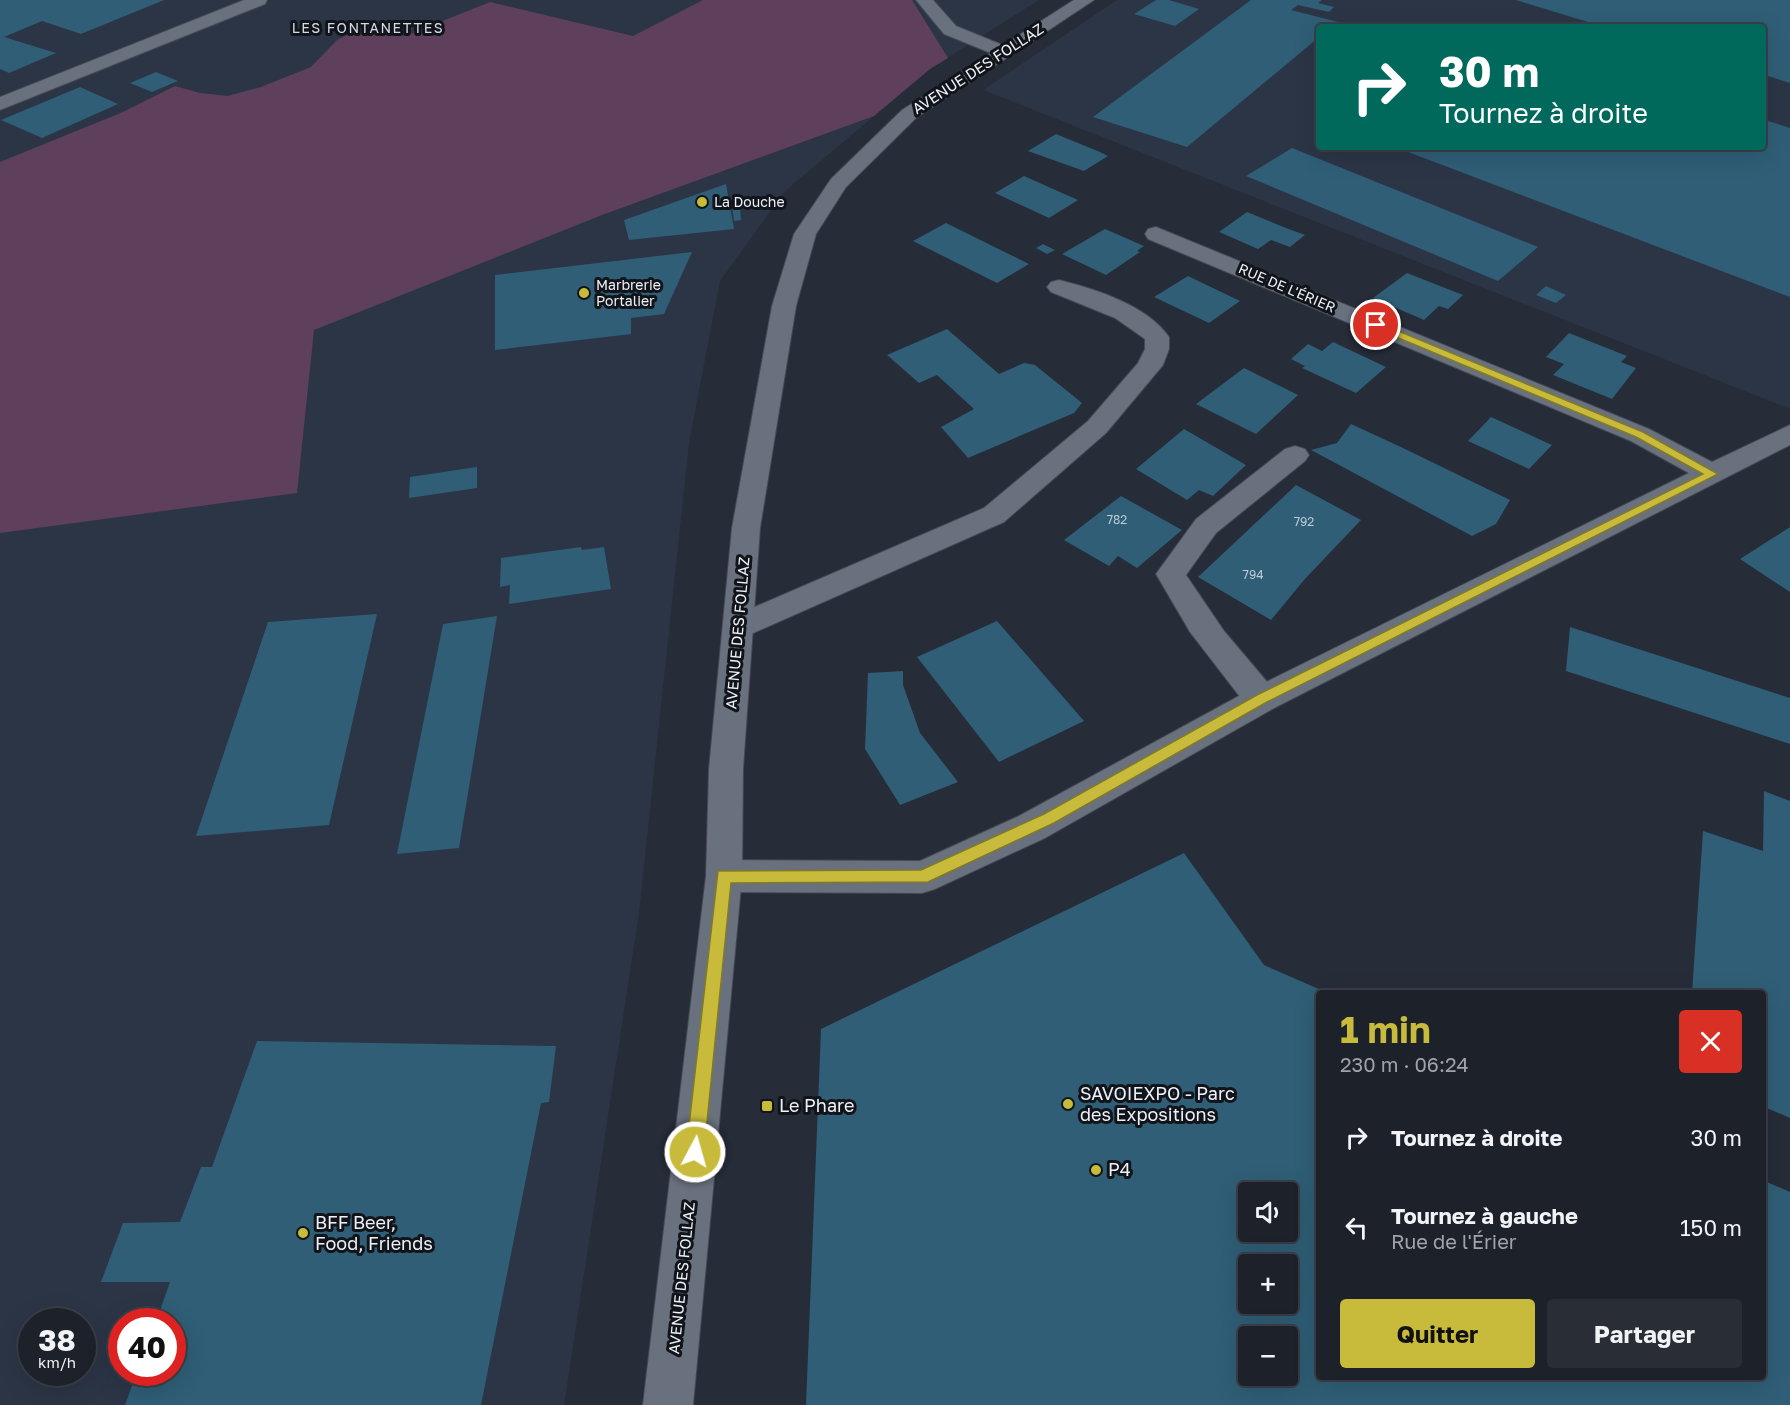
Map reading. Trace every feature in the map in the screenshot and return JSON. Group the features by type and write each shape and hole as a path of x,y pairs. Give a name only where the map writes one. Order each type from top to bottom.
{"street":[{"path":"0,104 259,0"},
{"path":"924,0 950,30 1004,52"},
{"name":"AVENUE DES FOLLAZ","path":"668,1405 724,876 726,769 748,516 784,306 805,234 838,183 909,114 1086,0"},
{"name":"RUE DE L'ÉRIER","path":"1156,234 1640,435 1713,474"},
{"path":"740,626 994,515 1097,427 1150,365 1157,350 1158,337 1141,321 1111,306 1059,287"},
{"path":"724,876 922,877 1082,801 1262,699 1790,434"},
{"path":"1262,699 1228,662 1191,612 1171,574 1206,526 1296,455"}],"shaded area":[{"path":"0,0 1039,0 930,69 785,191 720,281 689,443 639,913 564,1405 0,1405"},
{"path":"703,0 912,0 948,58 930,69 874,116 602,215 314,330 297,493 0,533 0,162 123,112 175,86 200,93 228,96 261,87 311,67 337,40 370,23 405,36 490,2 633,36"},
{"path":"1117,0 1790,0 1790,409 983,90"}],"building":[{"path":"0,0 164,0 81,34 42,21 4,37 56,53 9,73 0,69"},
{"path":"1156,0 1169,0 1199,9 1175,26 1134,14"},
{"path":"1251,0 1322,0 1318,3 1334,7 1329,12 1298,5 1291,10 1338,22 1316,24 1316,40 1187,147 1093,117"},
{"path":"1516,0 1790,0 1790,83 1766,75 1766,24 1594,24"},
{"path":"156,72 178,81 152,92 130,83"},
{"path":"80,87 118,104 42,138 1,120"},
{"path":"1766,120 1790,128 1790,297 1403,150 1766,150"},
{"path":"1056,134 1108,156 1084,171 1028,151"},
{"path":"1292,148 1538,247 1498,281 1246,176"},
{"path":"1024,176 1078,200 1049,218 995,193"},
{"name":"La Douche","path":"726,184 734,229 629,240 624,220"},
{"path":"739,197 741,220 734,221 731,198"},
{"path":"1247,212 1305,235 1290,247 1271,240 1258,249 1219,232"},
{"path":"946,223 1029,264 997,283 913,241"},
{"path":"1105,229 1144,246 1137,251 1140,252 1106,275 1062,254"},
{"path":"1043,244 1055,250 1047,254 1036,248"},
{"name":"Marbrerie Portalier","path":"692,252 664,314 631,318 631,334 495,350 495,275"},
{"path":"1407,273 1463,295 1448,309 1439,306 1424,320 1373,298"},
{"path":"1188,276 1240,301 1209,323 1154,297"},
{"path":"1546,286 1566,295 1556,303 1536,295"},
{"path":"947,329 999,374 1024,363 1035,365 1082,403 1074,413 968,458 941,427 974,409 937,375 919,383 887,355"},
{"path":"1569,333 1627,356 1621,362 1636,368 1612,399 1553,375 1564,364 1546,357"},
{"path":"1333,342 1386,367 1356,393 1302,368 1305,366 1291,359 1308,344 1322,351"},
{"path":"1244,368 1298,395 1256,434 1196,404"},
{"path":"1491,417 1552,445 1529,469 1468,441"},
{"path":"1351,424 1510,500 1496,524 1472,536 1311,450 1337,443"},
{"path":"1184,429 1246,465 1213,496 1199,490 1187,500 1136,469"},
{"path":"477,467 477,488 409,498 410,477"},
{"path":"1296,485 1361,520 1304,580 1271,620 1198,577"},
{"path":"1121,496 1182,530 1137,568 1118,556 1109,566 1064,540"},
{"path":"1790,527 1790,592 1740,559"},
{"path":"581,547 582,550 604,547 611,589 509,604 510,585 500,587 501,558"},
{"path":"377,614 329,825 196,836 268,622"},
{"path":"497,616 459,848 397,854 443,624"},
{"path":"997,621 1084,721 999,762 917,657"},
{"path":"1570,627 1790,698 1790,744 1566,671"},
{"path":"903,671 903,685 920,733 958,782 900,805 865,749 868,673"},
{"path":"1764,791 1790,801 1790,1118 1766,1108 1766,990 1692,990 1703,831 1763,851"},
{"name":"P4","path":"1184,853 1264,965 1321,990 1316,990 1316,1380 1766,1380 1766,1182 1790,1192 1790,1405 806,1405 821,1029"},
{"path":"257,1041 556,1046 549,1102 541,1103 481,1405 125,1405 132,1386 186,1386 186,1308 161,1308 170,1282 101,1282 123,1223 180,1222 201,1167 212,1167"}],"place":[{"name":"La Douche","path":"702,202"},
{"name":"Marbrerie Portalier","path":"584,293"},
{"name":"SAVOIEXPO - Parc des Expositions","path":"1068,1104"},
{"name":"Le Phare","path":"767,1106"},
{"name":"P4","path":"1096,1170"},
{"name":"BFF Beer, Food, Friends","path":"303,1233"}],"district":[{"name":"LES FONTANETTES","path":"368,28"}],"route":[{"path":"695,1152 724,876 922,877 1032,827 1262,699 1440,608 1713,474 1640,435 1376,325"}]}
